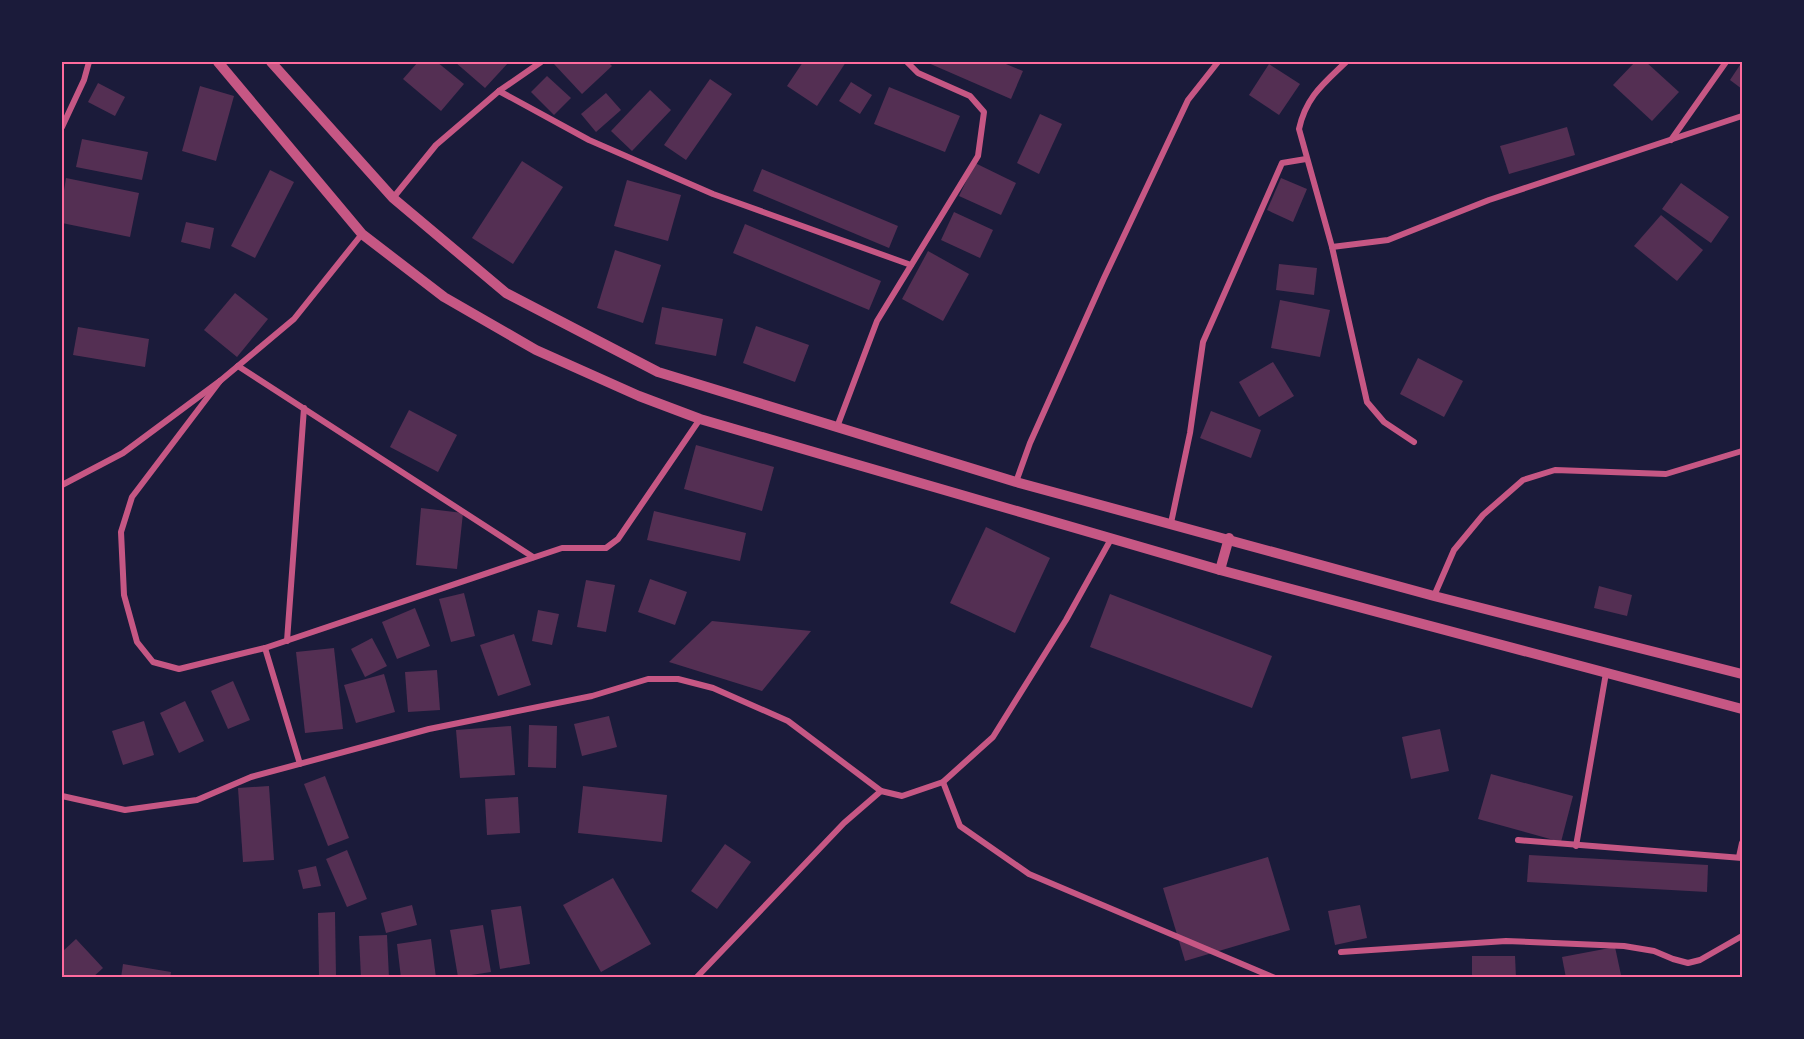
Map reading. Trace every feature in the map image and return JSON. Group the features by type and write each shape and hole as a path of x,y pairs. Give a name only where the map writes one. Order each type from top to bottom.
{"street":[{"path":"62,126 84,80 89,62"},
{"path":"218,62 362,234 444,297 536,350 639,396 700,419 1220,570 1743,709"},
{"path":"271,62 393,198 506,293 658,372 1016,482 1229,538 1434,596 1743,674"},
{"path":"393,198 436,145 499,91 541,62"},
{"path":"837,427 878,321 978,156 984,112 970,96 918,73 906,62"},
{"path":"1016,482 1030,443 1099,288 1188,100 1218,62"},
{"path":"1346,62 1317,90 1303,111 1299,129 1332,247 1367,402 1384,422 1414,442"},
{"path":"1671,140 1726,62"},
{"path":"499,91 589,140 713,194 911,265"},
{"path":"1332,247 1388,240 1489,200 1743,116"},
{"path":"1171,523 1190,432 1203,342 1282,163 1306,159"},
{"path":"62,485 123,453 238,366 294,319 362,234"},
{"path":"238,366 533,557"},
{"path":"220,381 132,497 121,532 124,595 137,642 153,662 179,669 265,648 562,548 606,548 618,539 700,419"},
{"path":"287,641 304,408"},
{"path":"1434,596 1454,550 1483,515 1523,480 1555,470 1666,474 1743,451"},
{"path":"1220,570 1229,538"},
{"path":"62,796 125,810 197,800 250,777 429,729 592,696 648,679 678,679 713,688 788,721 881,791 902,796 943,782 993,737 1066,620 1111,539"},
{"path":"265,648 300,764"},
{"path":"1576,846 1606,673"},
{"path":"943,782 960,826 1029,874 1275,978"},
{"path":"696,978 844,823 881,791"},
{"path":"1518,840 1741,858 1743,843"},
{"path":"1341,952 1506,941 1624,946 1654,951 1688,963 1700,960 1743,936"}],"building":[{"path":"418,62 437,62 464,84 441,111 403,79"},
{"path":"455,62 506,62 508,63 485,88"},
{"path":"557,62 608,62 612,66 582,94 554,64"},
{"path":"803,62 846,62 817,106 787,86"},
{"path":"926,62 1001,62 1023,71 1011,99"},
{"path":"1635,62 1646,62 1679,92 1652,121 1613,85"},
{"path":"1742,62 1742,89 1730,80"},
{"path":"1269,64 1300,84 1279,115 1249,95"},
{"path":"547,76 571,98 554,115 531,92"},
{"path":"710,79 732,94 686,160 664,145"},
{"path":"851,82 872,95 860,114 839,101"},
{"path":"98,83 125,97 115,116 88,102"},
{"path":"200,86 234,96 216,161 182,151"},
{"path":"889,87 960,116 945,152 874,124"},
{"path":"650,90 671,110 632,151 611,131"},
{"path":"606,93 621,110 596,132 581,114"},
{"path":"1040,114 1062,124 1039,174 1017,163"},
{"path":"1567,127 1575,155 1509,174 1500,146"},
{"path":"82,139 148,152 142,180 76,167"},
{"path":"522,161 563,187 513,264 472,238"},
{"path":"975,163 1016,183 1001,215 959,196"},
{"path":"762,169 898,226 889,248 753,191"},
{"path":"270,170 294,182 255,258 231,246"},
{"path":"66,178 139,193 130,237 62,223"},
{"path":"1281,178 1307,189 1293,222 1267,210"},
{"path":"627,180 681,195 668,241 614,226"},
{"path":"1681,183 1729,217 1711,243 1662,209"},
{"path":"954,212 993,230 980,258 941,240"},
{"path":"1661,215 1703,250 1677,281 1634,246"},
{"path":"186,222 214,228 210,249 181,242"},
{"path":"745,224 881,281 869,310 733,253"},
{"path":"615,250 661,265 643,323 597,308"},
{"path":"928,251 969,274 943,321 902,299"},
{"path":"1279,264 1317,268 1314,295 1276,290"},
{"path":"235,293 268,319 237,357 204,330"},
{"path":"1280,300 1330,310 1320,357 1271,348"},
{"path":"662,307 723,319 716,356 655,344"},
{"path":"756,326 809,345 795,382 743,363"},
{"path":"78,327 149,339 145,367 73,355"},
{"path":"1418,358 1463,381 1444,417 1400,394"},
{"path":"1273,362 1294,396 1259,417 1239,382"},
{"path":"409,410 457,435 438,472 390,447"},
{"path":"1211,411 1261,430 1251,458 1200,438"},
{"path":"696,445 774,467 762,511 684,489"},
{"path":"421,508 463,513 457,569 416,565"},
{"path":"654,511 746,533 740,561 647,540"},
{"path":"986,527 1050,558 1015,633 950,603"},
{"path":"650,579 687,592 675,625 638,612"},
{"path":"586,580 615,585 606,632 577,627"},
{"path":"1599,586 1632,595 1627,616 1594,608"},
{"path":"464,593 475,636 451,642 439,599"},
{"path":"1110,594 1272,656 1252,708 1090,647"},
{"path":"415,608 430,646 397,659 382,622"},
{"path":"538,610 559,614 552,645 532,641"},
{"path":"712,621 811,631 762,691 669,662"},
{"path":"514,634 531,685 498,696 480,645"},
{"path":"372,638 387,666 365,677 351,649"},
{"path":"334,648 343,729 305,733 296,652"},
{"path":"437,670 440,710 408,712 405,672"},
{"path":"384,674 395,712 356,723 344,685"},
{"path":"233,681 250,720 228,729 211,691"},
{"path":"185,701 204,741 179,753 160,713"},
{"path":"609,716 617,747 582,756 574,724"},
{"path":"144,721 154,755 123,765 112,731"},
{"path":"529,725 557,726 556,768 528,767"},
{"path":"511,726 515,775 460,778 456,730"},
{"path":"1440,729 1449,771 1411,779 1402,737"},
{"path":"1491,774 1573,796 1561,842 1478,819"},
{"path":"325,776 349,838 328,846 304,784"},
{"path":"269,786 274,860 243,862 238,788"},
{"path":"583,786 667,795 662,842 578,833"},
{"path":"518,797 520,833 487,835 485,799"},
{"path":"725,844 751,862 717,909 691,891"},
{"path":"347,850 367,899 347,907 326,859"},
{"path":"1529,855 1708,865 1707,892 1527,882"},
{"path":"1268,857 1290,930 1185,961 1163,888"},
{"path":"316,866 321,886 303,889 298,870"},
{"path":"613,878 651,944 601,972 563,905"},
{"path":"412,905 417,925 386,933 381,913"},
{"path":"1360,905 1367,938 1335,945 1328,911"},
{"path":"521,906 530,964 500,969 491,910"},
{"path":"335,912 336,978 319,978 318,913"},
{"path":"483,925 491,972 458,977 450,930"},
{"path":"387,935 389,978 361,978 359,936"},
{"path":"76,939 103,968 92,978 62,978 62,952"},
{"path":"431,939 436,978 401,978 397,944"},
{"path":"1615,947 1621,975 1610,978 1566,978 1562,957"},
{"path":"1472,956 1515,956 1516,978 1472,978"},
{"path":"123,964 171,972 170,978 121,978"}]}
